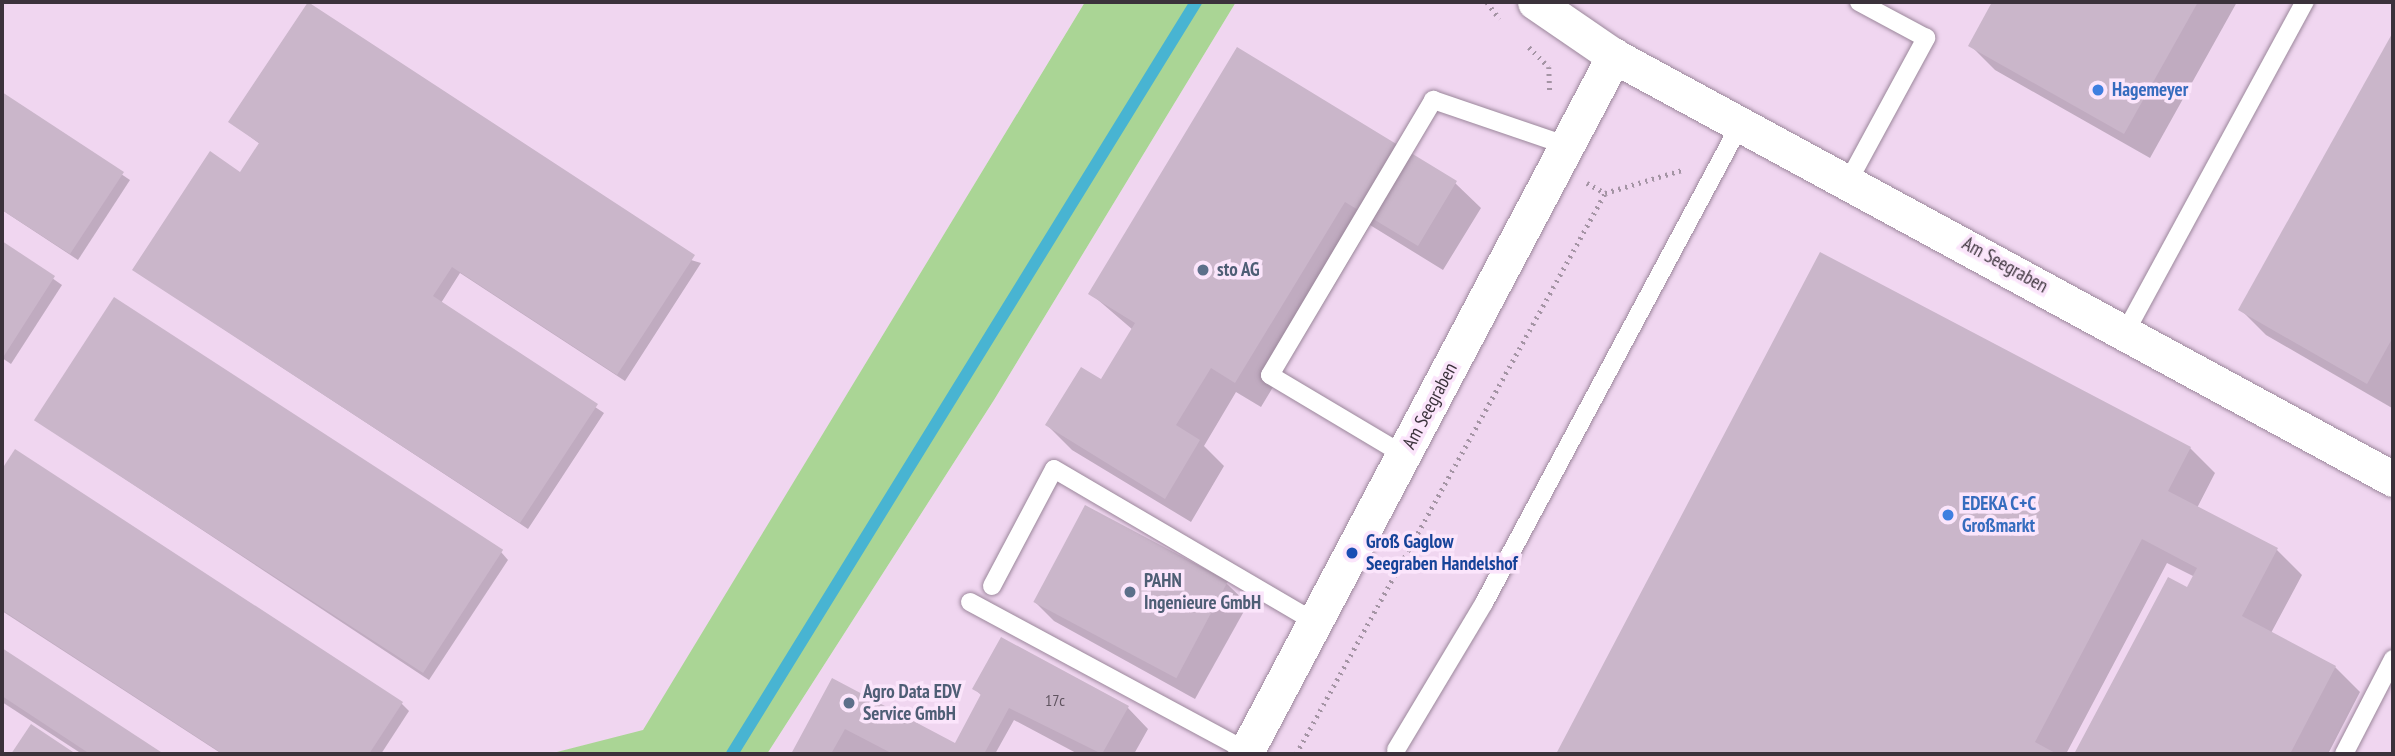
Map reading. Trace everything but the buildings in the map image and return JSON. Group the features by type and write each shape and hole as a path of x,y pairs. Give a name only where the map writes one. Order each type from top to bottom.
{"street":[{"name":"Am Seegraben","path":"1535,2 1614,56 1742,121 2393,479"},
{"name":"Am Seegraben","path":"1246,753 1614,56"}],"lane":[{"path":"1849,180 1926,38 1859,2"},
{"path":"2126,331 2305,2"},
{"path":"1404,455 1270,375 1433,100 1568,146"},
{"path":"1397,753 1484,603 1726,156 1742,121"},
{"path":"992,586 1054,469 1315,622"},
{"path":"970,602 1246,753"},
{"path":"2344,754 2393,659"}],"path":[{"path":"1296,754 1605,192 1726,156"}],"shaded area":[{"path":"2,2 1085,2 643,731 549,754 2,754"},
{"path":"1236,2 2393,2 2393,754 767,754 994,400"}],"green space":[{"path":"1085,2 1236,2 994,400 767,754 549,754 643,730"}],"waterway":[{"path":"732,754 1196,2"}],"place":[{"name":"Hagemeyer","path":"2098,90"},
{"name":"sto AG","path":"1203,270"},
{"name":"EDEKA C+C Großmarkt","path":"1948,515"},
{"name":"Groß Gaglow Seegraben Handelshof","path":"1352,553"},
{"name":"PAHN Ingenieure GmbH","path":"1130,592"},
{"name":"Agro Data EDV Service GmbH","path":"849,703"}]}
